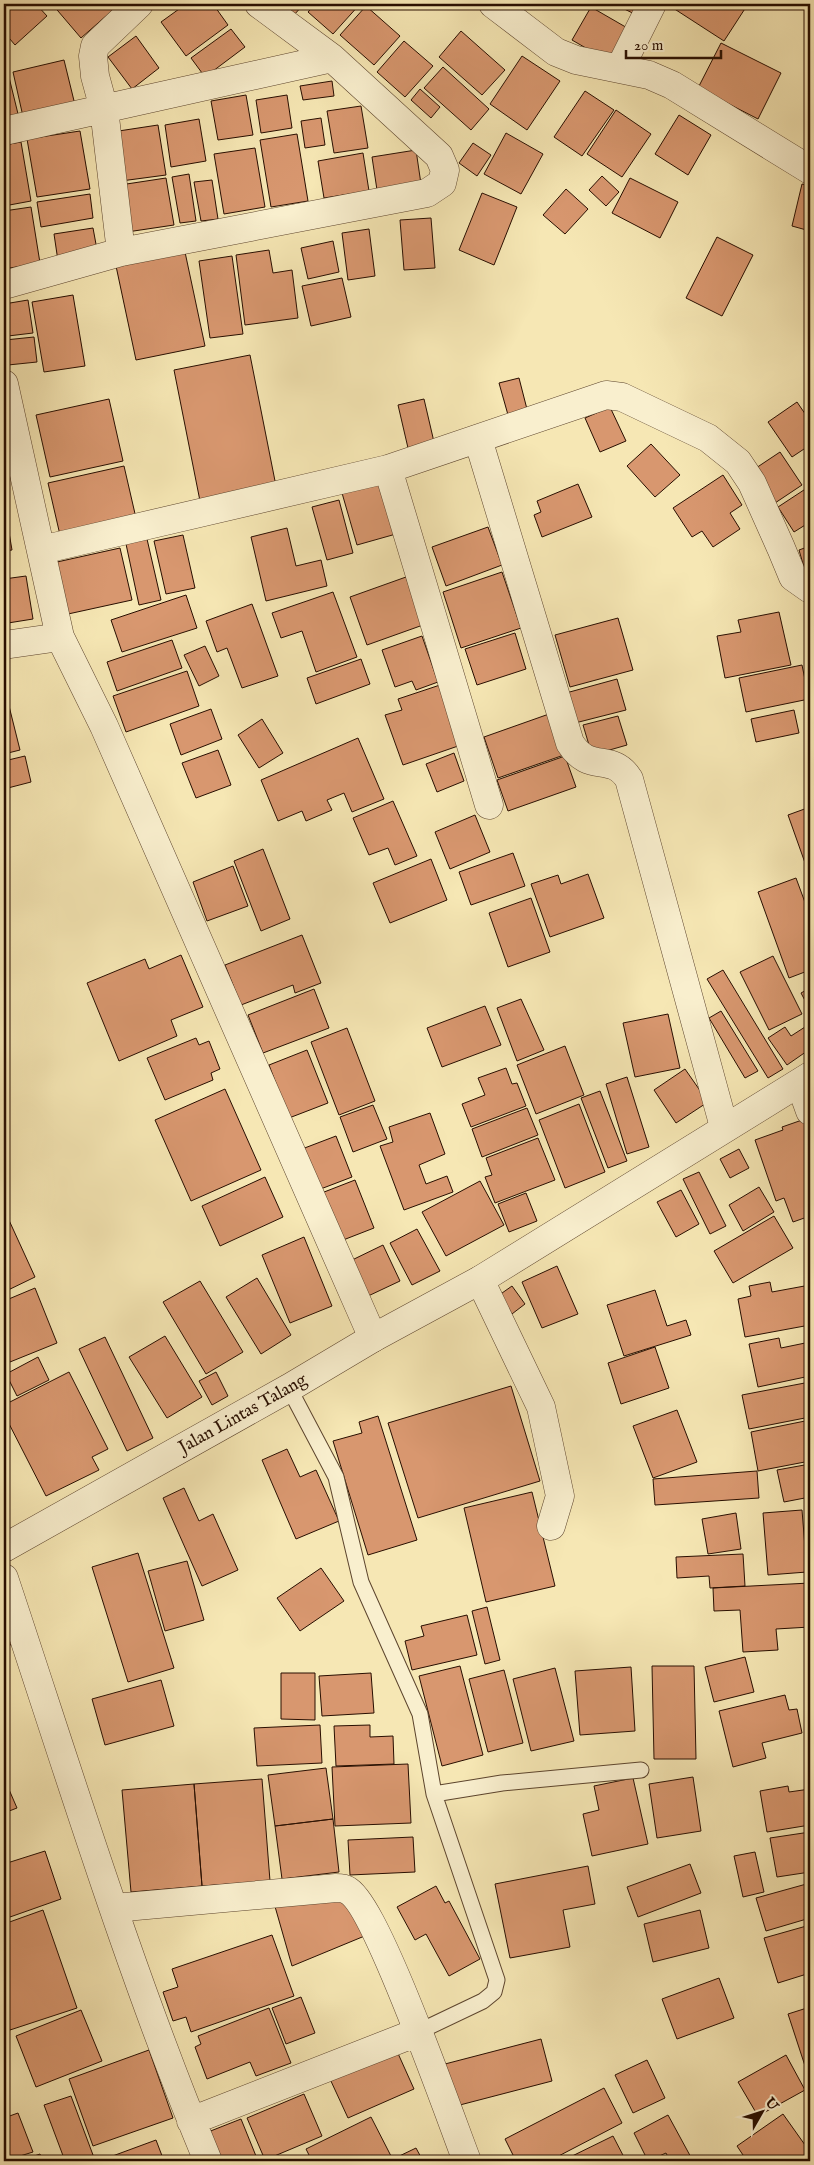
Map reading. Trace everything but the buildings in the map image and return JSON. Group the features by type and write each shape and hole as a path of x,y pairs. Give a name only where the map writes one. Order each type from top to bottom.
{"street":[{"path":"120,252 104,109 95,76 93,56 95,46 139,4"},
{"path":"4,285 120,252 427,193 442,183 445,170 439,156 332,58 259,4"},
{"path":"493,4 556,52 576,60 649,75 672,85 810,170"},
{"path":"620,68 652,4"},
{"path":"4,131 332,58"},
{"path":"4,384 60,637 104,726 373,1338"},
{"path":"41,550 388,469 606,395 622,397 708,438 738,462 752,483 782,548 793,577 810,589"},
{"path":"478,439 570,743 577,755 589,761 615,765 623,770 629,778 724,1127"},
{"path":"388,469 489,805"},
{"path":"4,645 60,637"},
{"path":"805,1079 810,1111"},
{"name":"Jalan Lintas Talang","path":"4,1548 289,1388 373,1338 480,1280 724,1127 805,1079"},
{"path":"480,1280 540,1407 560,1496 551,1526"},
{"path":"4,1578 156,2029 208,2161"},
{"path":"114,1908 336,1888 348,1890 357,1899 379,1938 418,2032 467,2161"},
{"path":"191,2121 418,2032"}],"lane":[{"path":"289,1388 336,1477 361,1582 420,1714 434,1794 497,1980 494,1992 483,2001 418,2032"},
{"path":"434,1794 502,1783 641,1770"}]}
